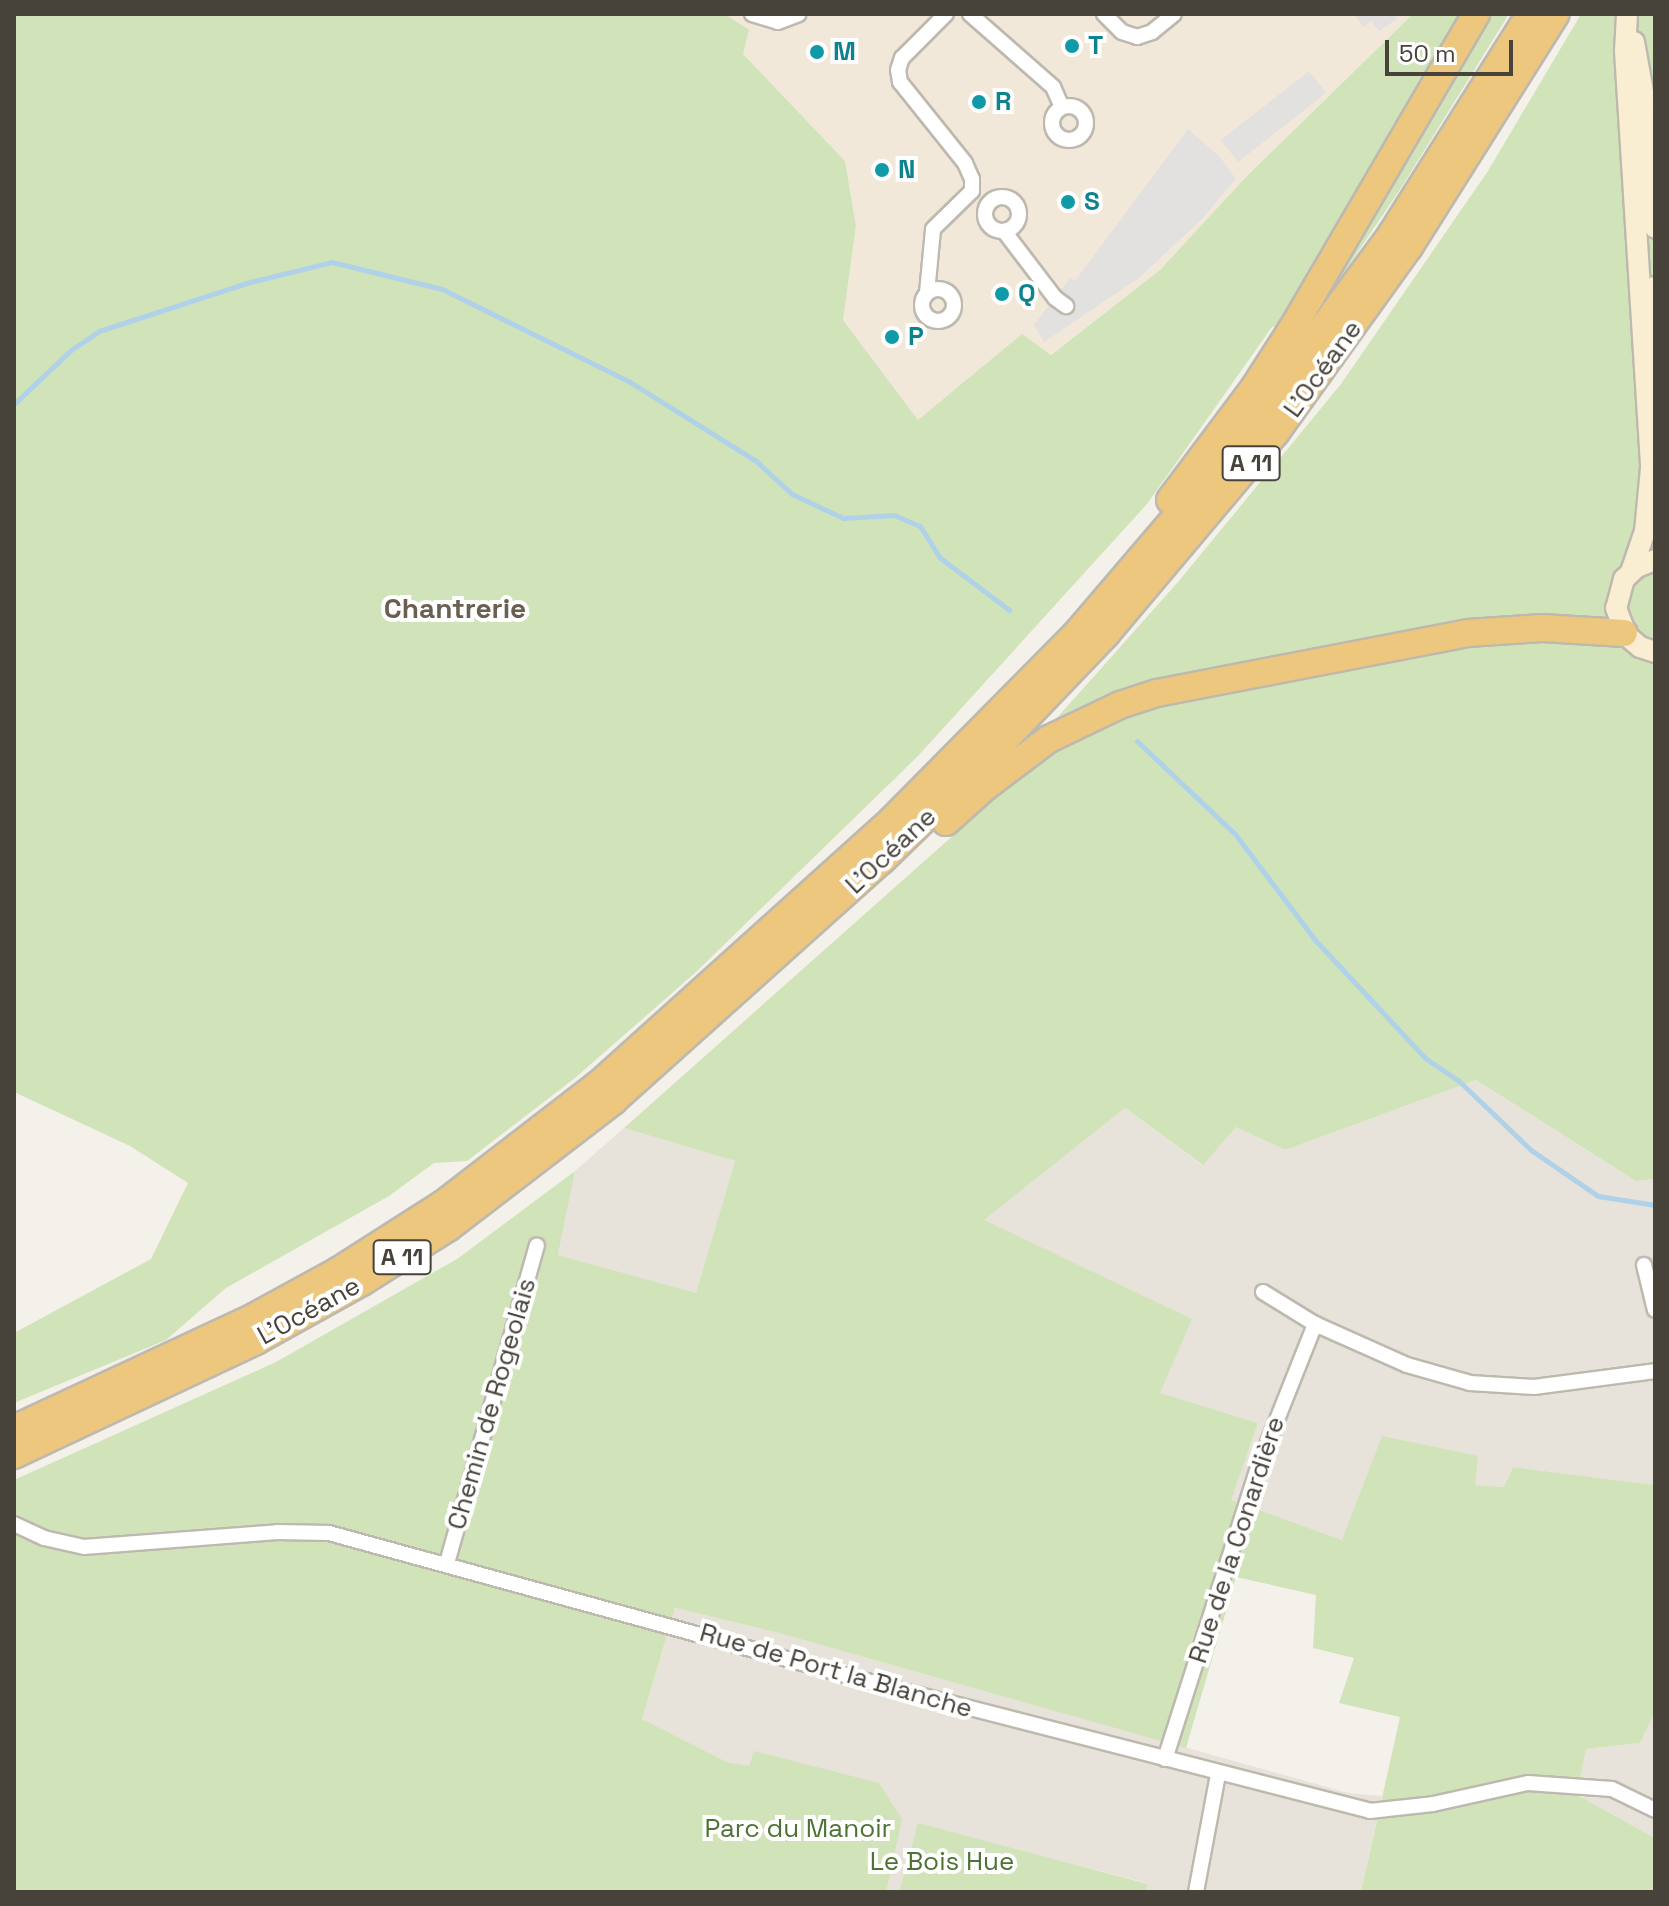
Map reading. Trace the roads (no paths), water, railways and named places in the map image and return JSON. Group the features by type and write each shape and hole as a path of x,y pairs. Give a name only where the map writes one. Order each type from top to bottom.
{"highway":[{"path":"1136,566 1146,530 1277,352 1476,14"},
{"name":"L’Océane","path":"14,1455 61,1421 338,1271 433,1211 517,1150 619,1067 892,820 1031,682 1136,566 1229,455 1352,293 1465,123 1530,14"},
{"name":"L’Océane","path":"14,1429 61,1421 312,1311 449,1227 613,1101 882,860 992,753 1106,634 1276,432 1417,236 1556,14"},
{"path":"882,860 917,847 985,787 1049,739 1120,705 1192,685 1468,633 1555,628 1624,633"}],"street":[{"path":"752,14 778,22 799,14"},
{"path":"927,293 925,286 933,229 972,191 972,179 965,163 900,82 902,58 946,14"},
{"path":"970,14 1053,87 1062,107"},
{"path":"1104,14 1122,32 1137,37 1152,32 1174,14"},
{"path":"1627,14 1648,119 1655,228"},
{"path":"1627,14 1625,51 1653,474 1645,531 1631,572 1620,586 1616,601 1617,616 1624,633 1640,647 1655,652"},
{"path":"972,191 990,202"},
{"path":"1004,231 1017,222 1017,206 1005,197 990,202 985,211 987,222 994,229 1004,231 1055,298 1066,306"},
{"path":"1646,381 1655,287"},
{"path":"1631,572 1655,560"},
{"name":"Chemin de Rogeolais","path":"447,1563 537,1245"},
{"path":"1644,1265 1655,1310"},
{"path":"1263,1292 1315,1324 1407,1365 1470,1383 1534,1387 1655,1371"},
{"name":"Rue de la Conardière","path":"1165,1759 1259,1465 1315,1324"},
{"name":"Rue de Port la Blanche","path":"14,1524 44,1538 84,1547 277,1532 329,1533 1218,1774 1370,1811 1433,1804 1528,1783 1612,1789 1655,1810"},
{"path":"1196,1892 1218,1774"}],"waterway":[{"path":"14,404 71,350 99,331 250,282 332,262 442,289 630,382 756,461 792,494 843,518 894,515 920,526 939,557 1009,610"},
{"path":"1137,741 1235,834 1316,941 1425,1058 1459,1081 1531,1150 1598,1196 1655,1205"}],"place":[{"name":"T","path":"1072,46"},
{"name":"M","path":"817,52"},
{"name":"R","path":"979,102"},
{"name":"N","path":"882,170"},
{"name":"S","path":"1068,202"},
{"name":"Q","path":"1002,294"},
{"name":"P","path":"892,337"}],"district":[{"name":"Chantrerie","path":"455,608"}],"park label":[{"name":"Parc du Manoir","path":"798,1829"},
{"name":"Le Bois Hue","path":"942,1862"}]}
